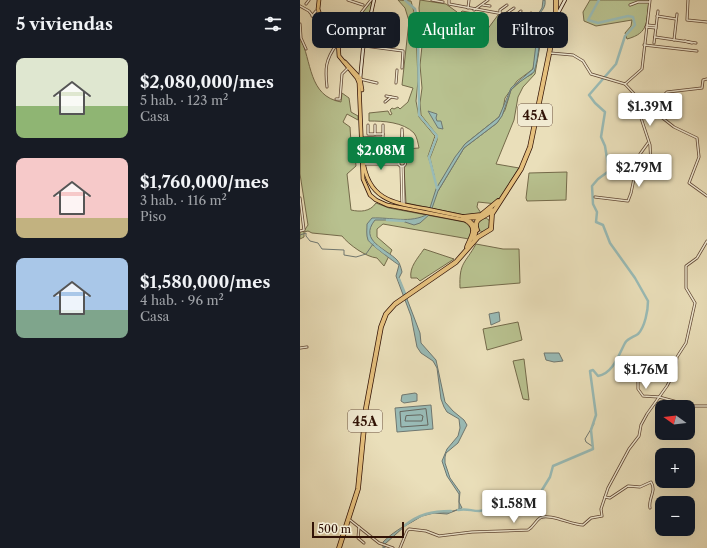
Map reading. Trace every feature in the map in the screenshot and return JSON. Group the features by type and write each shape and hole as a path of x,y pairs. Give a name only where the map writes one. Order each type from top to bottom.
{"highway":[{"name":"45A","path":"492,221 493,213 520,172 527,157 557,16 558,9 555,0"},
{"name":"45A","path":"482,217 490,214 521,166 528,148 554,23 555,0"},
{"path":"464,218 480,215 489,210 498,201"},
{"path":"482,217 492,221 491,229 484,234 476,228 476,221 482,217"},
{"path":"464,218 471,224 473,232 466,247"},
{"name":"45A","path":"407,294 453,261 475,236 476,228"},
{"name":"45A","path":"338,548 356,487 364,412 378,328 386,310 401,298 456,262 478,237 484,234"},
{"name":"45A","path":"338,548 360,480 367,403 381,327 389,310 401,298"}],"main road":[{"path":"318,12 320,0"},
{"path":"320,0 320,12"},
{"path":"340,48 341,58 358,77 362,175 367,190 372,196 388,205 464,218 474,219 482,217"},
{"path":"333,49 338,50 339,58 358,77 364,164 366,174 372,186 376,192 388,200 427,211"},
{"path":"358,77 362,74"},
{"path":"367,190 371,189 372,186"},
{"path":"372,196 372,192 376,192"},
{"path":"464,218 472,221 476,228"}],"street":[{"path":"306,4 309,0"},
{"path":"348,0 363,5"},
{"path":"362,12 371,0"},
{"path":"371,12 374,0"},
{"path":"432,0 443,2"},
{"path":"449,0 449,4 497,14"},
{"path":"467,8 470,0"},
{"path":"474,10 488,0"},
{"path":"558,9 565,0"},
{"path":"688,0 686,19 707,22"},
{"path":"625,84 641,71 650,1 638,2 630,5"},
{"path":"483,5 490,6"},
{"path":"500,12 507,5"},
{"path":"300,6 312,16"},
{"path":"508,12 514,8"},
{"path":"654,43 658,11"},
{"path":"674,40 677,14"},
{"path":"657,16 676,19"},
{"path":"300,24 301,38 306,49"},
{"path":"647,26 656,27"},
{"path":"655,37 696,43"},
{"path":"644,45 697,51"},
{"path":"362,74 364,48"},
{"path":"376,48 395,51"},
{"path":"327,88 326,73 328,57 333,49"},
{"path":"380,49 404,52 402,68"},
{"path":"550,51 573,55 583,61 591,74 625,84 636,96 651,102 662,102 664,95 667,92 702,88 703,80 707,79"},
{"path":"550,51 555,53"},
{"path":"336,99 340,99 342,74 348,68"},
{"path":"396,83 397,70"},
{"path":"358,77 377,83"},
{"path":"386,96 397,98"},
{"path":"595,197 628,201 636,169 650,164 649,143 636,96"},
{"path":"385,102 391,97"},
{"path":"640,114 660,116 674,127 696,138 699,157 689,183 707,196"},
{"path":"368,125 368,134 383,134"},
{"path":"375,125 375,134"},
{"path":"363,138 383,137 383,125"},
{"path":"403,160 402,129 401,130 403,160 406,163 402,166 403,205"},
{"path":"640,154 649,143"},
{"path":"364,164 399,163 403,160"},
{"path":"399,163 402,166"},
{"path":"300,198 304,230 300,230"},
{"path":"400,548 407,531 410,529 426,531 439,536 472,532 522,530 531,528 540,518 548,517 574,525 585,525 591,518 602,516 605,497 629,449 639,436 641,425 647,414 673,376 677,357 686,343 695,303 686,288 686,266 697,258 707,241"},
{"path":"300,348 306,347"},
{"path":"638,380 638,388 641,395 659,397 692,406 707,406"},
{"path":"605,497 610,498 628,486 640,487 652,482 654,491 650,500 650,508"},
{"path":"348,520 379,543 393,548"},
{"path":"359,527 358,538 364,543"}],"green space":[{"path":"372,0 370,12 363,12"},
{"path":"398,0 411,1 414,12 408,12 408,18 405,8"},
{"path":"420,0 446,4 457,12 419,12"},
{"path":"590,0 649,0 646,25 640,33 627,39 625,33 631,26 632,20 596,26 584,21 583,12"},
{"path":"497,16 497,48 536,48 533,69 517,81 505,98 503,109 499,117 465,144 437,187 438,191 464,148 497,123 505,110 511,90 523,79 532,74 538,48 540,48 535,74 523,87 518,97 514,120 496,164 519,168 497,204 478,202 477,207 481,213 465,215 406,203 404,167 407,162 405,149 419,148 416,136 410,129 399,124 369,121 369,113 388,111 390,115 392,114 390,110 392,108 394,109 398,107 400,109 408,102 413,88 402,85 408,30 408,48 417,48 418,81 416,101 419,117 435,136 428,156 434,175 430,158 437,140 437,135 421,115 420,103 422,88 420,65 422,48 489,48 489,27"},
{"path":"300,37 313,76 322,93 341,102 342,93 349,98 351,112 358,116 358,120 347,114 343,122 350,127 351,143 354,143 356,166 347,174 351,210 365,211 374,206 376,203 389,208 464,222 471,229 469,239 383,224 377,229 377,237 392,250 384,266 377,258 358,250 342,236 312,233 308,231 304,232 304,237 300,239 300,231 304,231 308,225 300,174"},
{"path":"567,172 566,200 527,201 526,198 529,173"},
{"path":"484,218 489,220 491,225 489,230 484,232 479,230 477,225 479,220"},
{"path":"476,244 503,249 519,249 520,283 460,288 462,268"},
{"path":"424,249 454,259 420,281 417,278 411,278 411,270"},
{"path":"518,322 522,340 487,350 483,329"},
{"path":"524,359 529,400 523,399 513,361"}],"water":[{"path":"543,0 545,0 544,7 542,11 539,12 542,8"},
{"path":"536,48 538,48 534,72 511,90 502,116 497,123 464,148 438,191 430,214 420,223 414,225 399,220 375,220 371,227 370,234 372,239 400,264 402,272 399,278 420,333 421,343 436,360 445,402 464,420 467,425 458,443 446,453 445,457 445,463 450,478 460,492 459,502 459,494 447,476 442,461 447,449 458,436 460,428 459,419 447,412 444,407 441,399 437,368 433,361 421,353 417,347 411,316 396,276 399,265 369,242 367,236 367,224 372,218 414,219 428,214 436,189 455,157 465,144 499,117 511,88 533,69"},
{"path":"428,111 437,114 437,121 441,121 443,129 438,128"},
{"path":"499,312 500,321 491,325 489,314"},
{"path":"544,353 559,353 563,361 554,362 546,360"},
{"path":"417,394 417,401 404,403 401,401 402,395"},
{"path":"431,405 433,429 397,432 395,408"},
{"path":"459,502 462,508 457,510 459,509"},
{"path":"454,511 447,514 434,513 422,516 405,526 385,544 385,548 383,548 383,542 397,530 420,516 430,513"}],"waterway":[{"path":"405,0 415,9 418,21 419,115 437,136 429,157 437,188"},
{"path":"458,510 464,509 479,511 513,500 524,501 536,505 542,504 542,490 550,477 553,466 593,449 591,430 596,415 590,371 593,370 598,376 608,372 615,363 626,341 638,334 643,327 646,318 648,301 635,278 610,243 603,225 596,222 597,212 593,204 592,186 598,179 609,171 605,146 601,137 605,112 589,95 616,64 625,36 635,25 633,17 628,16 598,23 588,20 599,0"},
{"path":"387,220 404,221"},
{"path":"300,235 306,233 306,236 310,241 318,243 322,249 344,250 344,255 356,257 366,254 373,244"},
{"path":"376,246 385,253"},
{"path":"399,279 406,296"},
{"path":"592,446 586,442 585,439 594,424"},
{"path":"404,526 426,514 451,511"}]}
